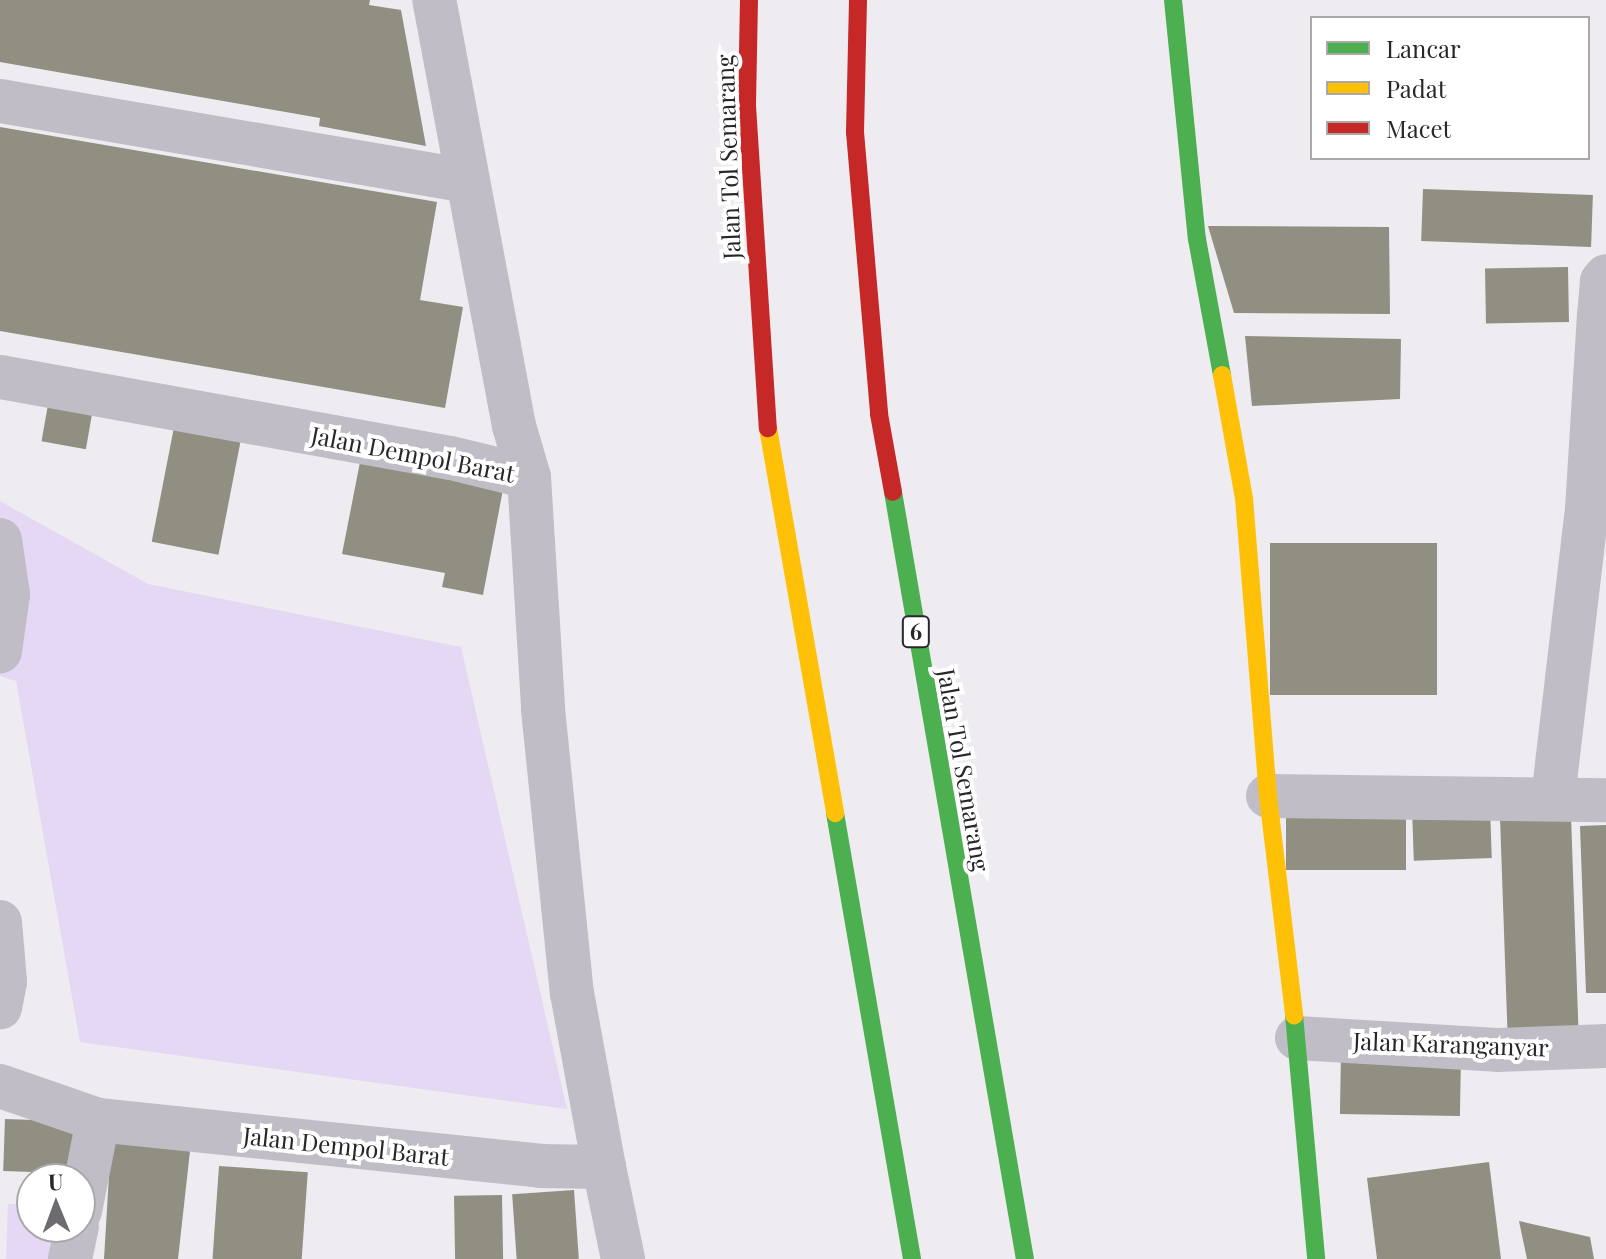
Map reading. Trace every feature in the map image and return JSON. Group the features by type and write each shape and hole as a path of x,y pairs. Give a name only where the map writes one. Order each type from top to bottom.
{"main road":[{"name":"Jalan Tol Semarang","path":"749,0 747,106 767,421 912,1259"},
{"name":"Jalan Tol Semarang","path":"858,0 855,132 879,414 1025,1259"},
{"path":"1173,0 1197,239 1244,498 1268,796 1297,1038 1316,1259"}],"street":[{"name":"Jalan Dempol Barat","path":"434,0 514,426 529,477"},
{"path":"0,101 466,181"},
{"path":"1553,798 1587,510 1599,316 1602,281 1606,276"},
{"name":"Jalan Dempol Barat","path":"0,377 451,458 529,477"},
{"path":"529,477 543,709 572,993 623,1259"},
{"path":"0,540 8,594 0,651"},
{"path":"1268,796 1606,800"},
{"path":"0,922 5,982 0,1008"},
{"name":"Jalan Karanganyar","path":"1297,1038 1497,1050 1606,1046"},
{"name":"Jalan Dempol Barat","path":"0,1086 98,1120 540,1166 604,1167"},
{"path":"89,1163 98,1120"}],"shaded area":[{"path":"0,501 148,584 461,647 567,1109 80,1042 16,681 0,676"},
{"path":"8,1204 16,1204 16,1243 58,1243 57,1259 6,1259"}],"building":[{"path":"0,0 370,0 369,5 401,10 426,146 319,126 320,118 0,62"},
{"path":"0,127 437,202 420,300 463,307 445,408 0,331"},
{"path":"1423,189 1593,195 1591,247 1421,241"},
{"path":"1208,226 1389,227 1390,314 1234,313"},
{"path":"1568,267 1569,322 1486,323 1485,268"},
{"path":"1245,336 1401,339 1400,399 1252,406"},
{"path":"49,399 93,407 86,449 42,441"},
{"path":"175,422 242,435 218,555 152,542"},
{"path":"361,457 504,484 483,595 442,587 445,573 342,554"},
{"path":"1270,543 1437,543 1437,695 1270,695"},
{"path":"1286,804 1406,804 1406,870 1286,870"},
{"path":"1490,807 1492,858 1414,861 1412,810"},
{"path":"1571,816 1578,1028 1507,1030 1500,818"},
{"path":"1606,825 1606,993 1586,993 1580,826"},
{"path":"1341,1053 1461,1055 1460,1116 1340,1114"},
{"path":"5,1119 79,1122 78,1163 16,1163 16,1171 3,1171"},
{"path":"111,1142 191,1142 178,1259 104,1259"},
{"path":"1489,1162 1501,1259 1377,1259 1367,1178"},
{"path":"219,1166 308,1172 302,1259 213,1259"},
{"path":"574,1190 579,1259 517,1259 512,1194"},
{"path":"502,1195 503,1259 455,1259 454,1196"},
{"path":"1519,1221 1590,1237 1594,1259 1527,1259"}],"traffic: fast":[{"path":"1173,0 1197,239 1222,375"},
{"path":"893,492 1025,1259"},
{"path":"835,813 912,1259"},
{"path":"1294,1015 1316,1259"}],"traffic: slow":[{"path":"1222,375 1244,498 1268,796 1294,1015"},
{"path":"768,428 835,813"}],"traffic: jam":[{"path":"749,0 747,106 768,428"},
{"path":"858,0 855,132 879,414 893,492"}]}
